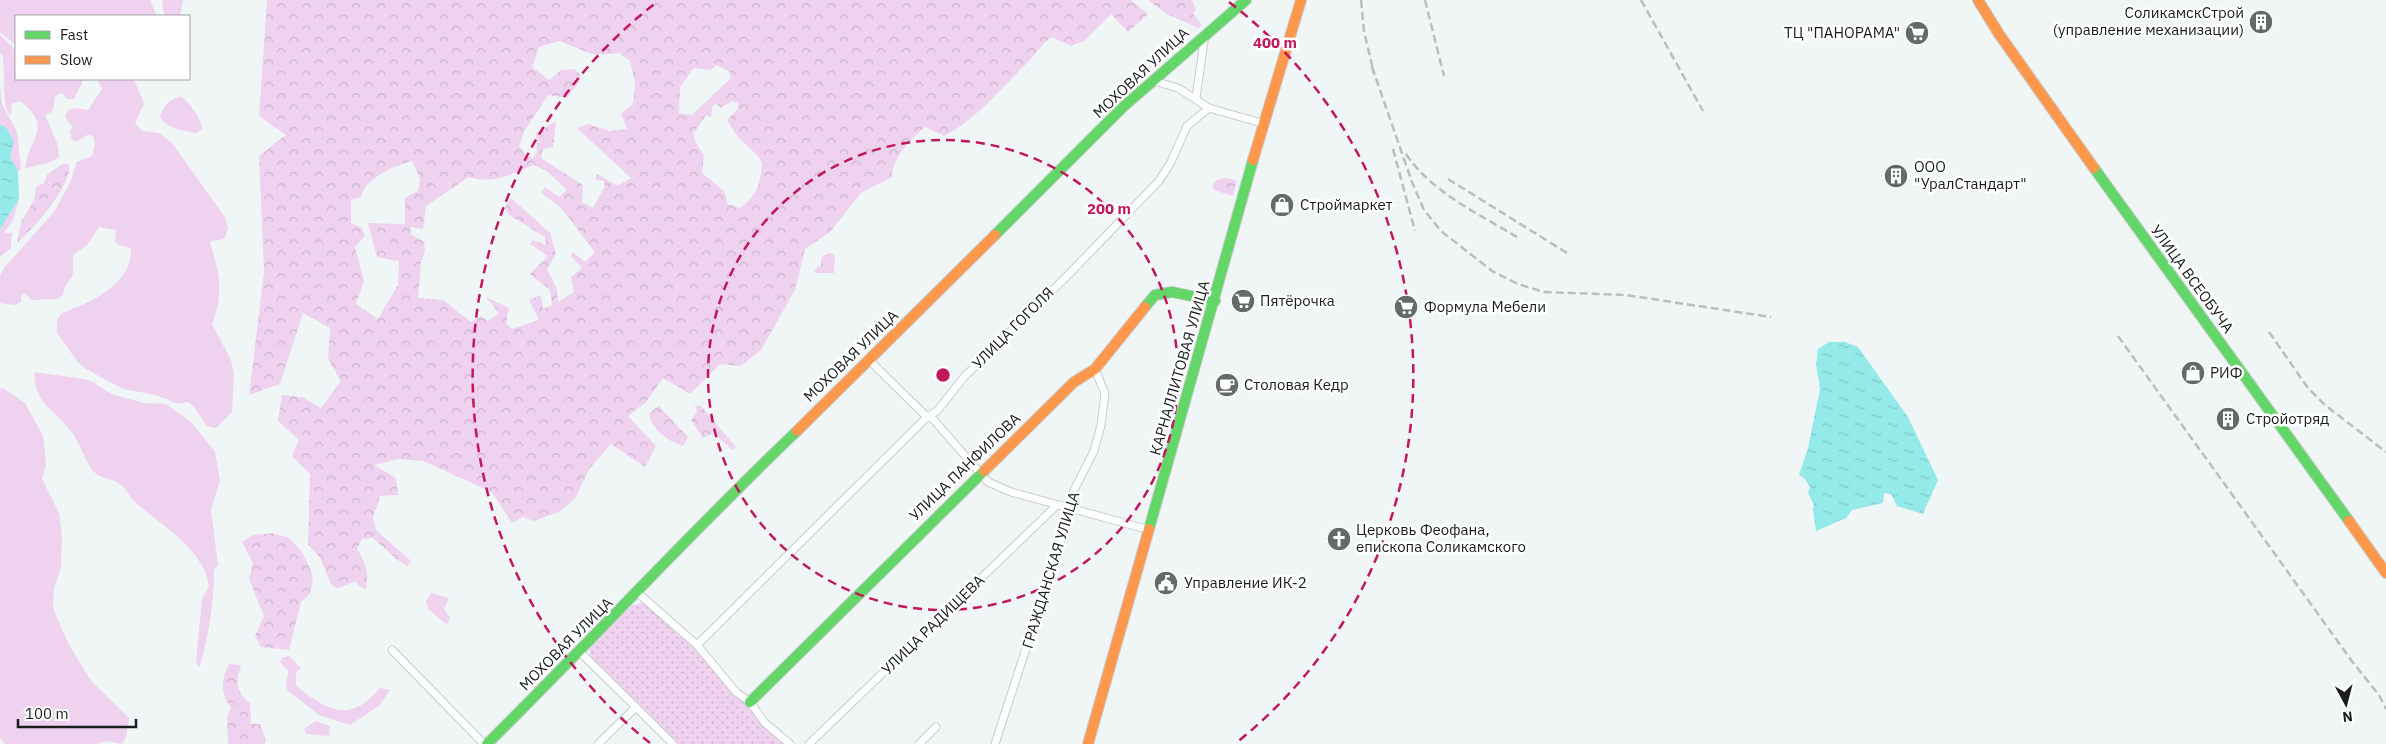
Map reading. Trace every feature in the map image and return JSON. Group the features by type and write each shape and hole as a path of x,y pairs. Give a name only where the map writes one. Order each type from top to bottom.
{"street":[{"name":"МОХОВАЯ УЛИЦА","path":"486,744 638,593 729,496 870,361 1123,107 1246,0"},
{"name":"КАРНАЛЛИТОВАЯ УЛИЦА","path":"1088,744 1150,530 1184,402 1215,301 1264,124 1301,0"},
{"name":"УЛИЦА ВСЕОБУЧА","path":"1978,0 1999,34 2174,281 2386,573"},
{"path":"1196,98 1205,34"},
{"path":"1154,81 1178,88 1209,108 1264,124"},
{"name":"УЛИЦА ГОГОЛЯ","path":"697,645 927,417 937,411 964,377 1069,274 1159,181 1171,162 1187,126 1209,108"},
{"name":"УЛИЦА ПАНФИЛОВА","path":"750,702 1074,382 1095,369 1155,295 1172,292 1215,301"},
{"path":"870,361 927,417 933,419 988,482 1011,492 1150,530"},
{"name":"ГРАЖДАНСКАЯ УЛИЦА","path":"995,744 1070,509 1074,490 1094,452 1101,425 1105,394 1095,369"},
{"name":"УЛИЦА РАДИЩЕВА","path":"809,744 1056,505"},
{"path":"638,593 697,645 736,692 750,702 765,723 790,744"},
{"path":"392,650 486,744"},
{"path":"580,652 673,744"},
{"path":"598,744 636,707"},
{"path":"919,744 936,727"}],"green space":[{"path":"0,0 150,0 157,15 15,15 15,44 0,32"},
{"path":"162,0 183,0 180,15 164,15"},
{"path":"267,0 1131,0 1148,14 1128,32 1111,14 1084,41 1071,46 1052,37 978,112 956,129 944,136 925,127 908,143 899,156 895,163 892,177 861,193 830,232 805,249 795,290 761,350 741,366 720,364 690,394 663,378 646,402 628,416 656,446 645,467 611,444 589,469 576,497 561,511 534,521 523,517 512,523 492,492 423,461 399,459 374,465 396,478 398,495 380,496 373,518 376,530 411,561 407,566 396,559 373,538 362,539 357,549 366,568 366,589 360,587 355,581 337,589 331,584 320,558 308,544 310,474 292,456 299,440 278,421 282,395 302,397 321,408 341,381 328,359 330,328 303,313 280,384 249,395 264,272 259,156 286,135 259,116","holes":["559,41 595,55 619,53 630,61 635,82 633,104 621,114 627,129 609,131 589,124 577,128 631,178 618,186 597,174 595,180 604,181 605,186 593,208 582,202 583,185 541,158 543,149 553,147 556,121 536,133 537,152 533,158 525,154 519,146 525,130 548,95 567,98 578,84 581,75 574,69 561,70 549,80 532,67 539,47","716,65 729,71 731,78 692,115 679,113 680,87 694,68 711,70","732,101 738,103 738,109 727,120 737,136 758,156 762,163 761,177 757,188 750,199 740,208 728,204 724,191 702,173 704,155 697,145 693,134 706,115 711,117 712,108 715,103 721,108","412,161 420,179 418,191 405,198 405,224 368,223 377,257 399,261 398,285 378,319 356,304 364,281 355,247 365,236 362,228 351,223 351,200 361,197 364,190 375,178 397,166","534,165 548,172 567,190 559,197 545,187 541,192 562,209 595,252 585,262 573,252 571,256 582,268 571,277 574,292 558,302 557,289 547,269 556,254 550,233 511,198 505,207 509,215 545,237 546,245 533,240 530,244 548,256 530,274 550,290 552,305 543,309 541,295 529,300 539,320 512,329 506,323 509,308 486,297 499,313 488,321 481,316 471,322 443,300 418,298 421,262 425,252 424,242 411,234 410,227 423,229 426,206 469,177 486,180 518,172"]},
{"path":"1148,0 1192,0 1196,9 1193,14 1202,25 1198,28 1167,14"},
{"path":"0,35 15,49 15,80 84,80 74,99 67,99 62,93 55,96 53,111 45,115 57,143 59,156 48,163 25,169 38,126 30,110 20,101 12,103 11,115 8,113 4,93 3,56 0,54"},
{"path":"98,80 134,80 144,104 135,123 142,131 159,133 172,143 225,217 228,228 225,238 210,242 219,282 218,301 212,324 231,360 234,373 232,412 216,428 207,426 193,405 188,402 178,404 156,395 123,389 86,369 77,361 57,333 57,319 62,313 97,298 117,282 125,272 130,261 131,248 115,242 116,230 99,227 88,244 73,255 73,274 65,287 63,295 57,299 31,300 25,293 21,295 21,302 15,305 0,303 0,276 4,268 54,212 70,183 77,162 92,156 95,144 93,136 89,134 76,142 71,138 70,131 73,126 68,122 65,115 68,110 76,108 88,110 102,89"},
{"path":"0,84 2,104 17,132 21,169 18,171 10,156 7,129 0,124"},
{"path":"182,97 198,116 202,129 197,133 172,127 160,117 168,103"},
{"path":"62,164 69,164 69,173 59,195 42,217 17,243 21,222 34,200 36,187 44,183 48,174"},
{"path":"1225,178 1237,180 1233,196 1214,190 1212,186 1217,180"},
{"path":"19,199 13,220 4,232 6,234 12,232 11,248 0,257 0,229"},
{"path":"831,253 835,256 834,273 815,273 814,270 821,265 822,256"},
{"path":"34,372 84,379 93,382 111,394 144,403 166,404 191,422 215,452 220,481 211,510 218,565 214,570 210,619 200,666 198,667 196,661 202,599 209,586 205,572 198,559 178,537 132,499 122,485 93,471 71,431 41,399 37,391"},
{"path":"3,388 25,403 43,436 46,464 42,479 59,513 62,536 61,568 54,588 53,609 69,645 92,682 129,718 126,737 122,744 106,741 98,744 5,744 0,738 0,389"},
{"path":"695,405 701,406 736,447 733,450 713,433 703,438 691,420 697,412"},
{"path":"659,406 688,437 683,446 661,434 650,419 649,413"},
{"path":"273,533 289,538 302,552 311,571 313,581 310,594 301,602 289,650 261,647 255,636 264,616 249,579 253,563 242,542 253,535"},
{"path":"431,593 449,598 444,609 450,618 447,625 428,609 426,601"},
{"path":"645,603 691,643 784,744 676,744 591,660 589,647 632,605"},
{"path":"289,656 301,668 296,672 296,686 318,702 329,707 349,710 369,699 380,688 390,690 380,705 350,725 319,715 287,690 286,681 289,671 280,662 282,658"},
{"path":"229,664 241,665 238,676 239,690 250,703 251,724 260,724 266,740 265,744 228,744 227,717 231,707 223,691 223,681"},
{"path":"316,721 330,726 329,736 306,734 304,729"}],"water":[{"path":"0,124 7,129 14,142 10,156 18,171 19,199 0,229"},
{"path":"1829,342 1845,342 1858,347 1908,417 1938,480 1923,514 1897,506 1891,494 1884,493 1883,503 1852,510 1846,518 1816,531 1814,505 1808,493 1810,487 1805,479 1799,475 1808,448 1820,389 1816,364 1818,349"}],"railway":[{"path":"1361,0 1364,31 1374,74"},
{"path":"1425,0 1444,76"},
{"path":"1641,0 1703,111"},
{"path":"1372,67 1412,182 1424,210 1441,231 1492,271 1518,284 1544,292 1626,295 1771,317"},
{"path":"1393,149 1415,231"},
{"path":"1406,154 1416,168 1442,191 1517,237"},
{"path":"1448,179 1567,253"},
{"path":"2269,332 2308,388 2325,405 2386,452"},
{"path":"2118,336 2354,664 2379,695 2386,709"}],"traffic: fast":[{"path":"995,235 1123,107 1246,0"},
{"path":"1149,529 1253,160"},
{"path":"2094,168 2349,521"},
{"path":"1145,307 1155,295 1172,292 1215,301"},
{"path":"487,744 718,508 797,431"},
{"path":"750,702 984,471"}],"traffic: slow":[{"path":"1253,160 1301,0"},
{"path":"1978,0 1999,34 2094,168"},
{"path":"797,431 995,235"},
{"path":"984,471 1074,382 1095,369 1145,307"},
{"path":"2349,521 2386,573"},
{"path":"1088,744 1149,529"}],"place":[{"name":"СоликамскСтрой (управление механизации)","path":"2261,22"},
{"name":"ТЦ \"ПАНОРАМА\"","path":"1917,33"},
{"name":"ООО \"УралСтандарт\"","path":"1896,176"},
{"name":"Строймаркет","path":"1282,205"},
{"name":"Пятёрочка","path":"1243,301"},
{"name":"Формула Мебели","path":"1406,307"},
{"name":"РИФ","path":"2193,373"},
{"name":"Столовая Кедр","path":"1227,385"},
{"name":"Стройотряд","path":"2228,419"},
{"name":"Церковь Феофана, епископа Соликамского","path":"1339,539"},
{"name":"Управление ИК-2","path":"1166,583"}]}
